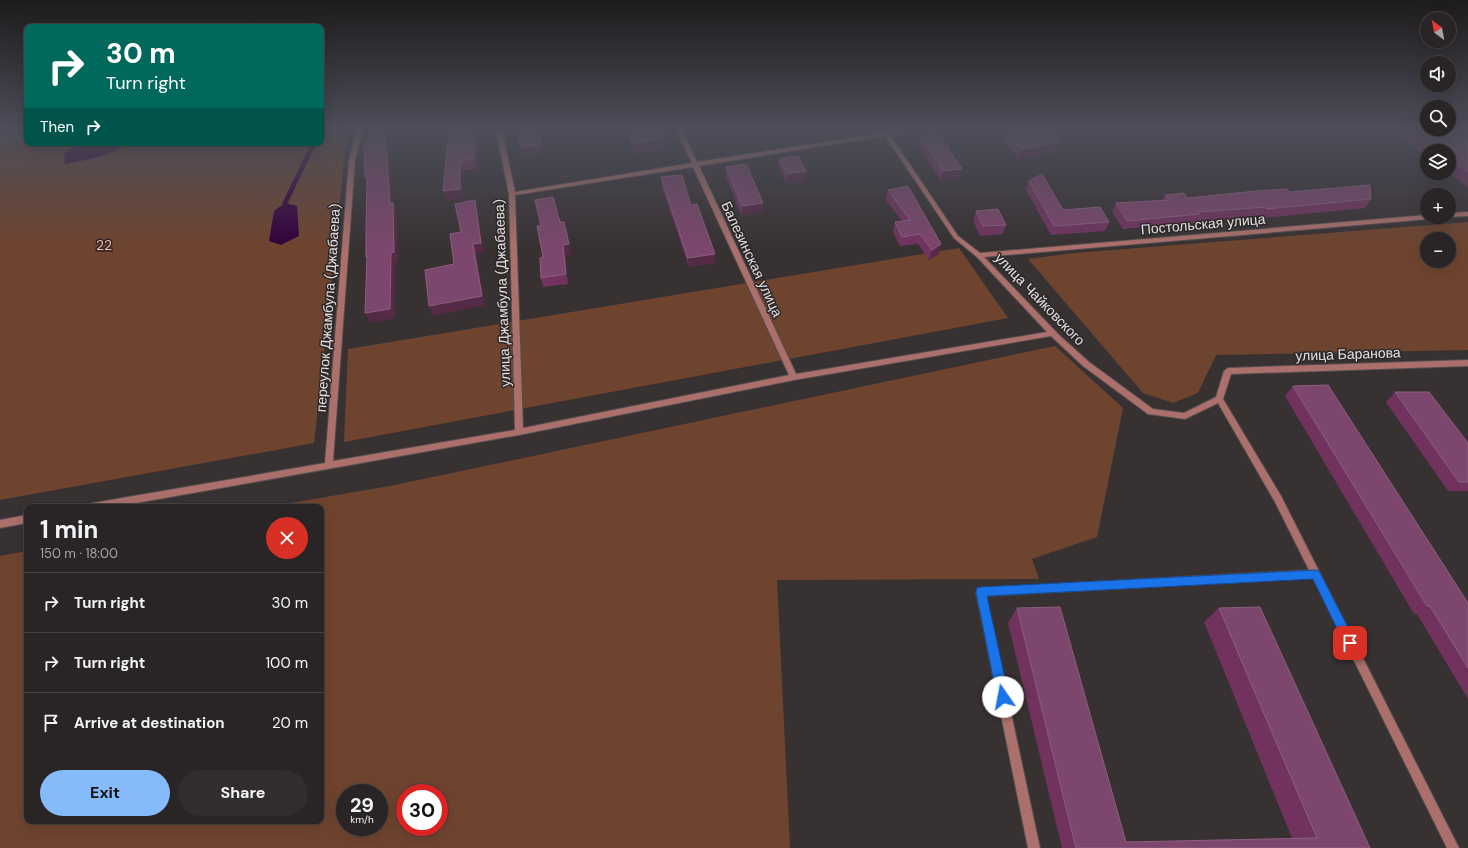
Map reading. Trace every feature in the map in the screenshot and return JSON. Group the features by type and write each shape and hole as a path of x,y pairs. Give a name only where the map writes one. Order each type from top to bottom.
{"street":[{"name":"переулок Джамбула (Джабаева)","path":"329,465 351,170"},
{"name":"улица Джамбула (Джабаева)","path":"507,170 512,194 519,432"},
{"path":"512,194 665,170"},
{"name":"Балезинская улица","path":"696,170 794,377"},
{"name":"улица Чайковского","path":"910,170 956,237 979,254 1053,333 1086,364 1151,412 1185,416 1219,399"},
{"path":"1456,215 1468,214"},
{"name":"Постольская улица","path":"979,254 1420,218"},
{"path":"110,504 519,432 794,377 1053,333"},
{"name":"улица Баранова","path":"1219,399 1228,371 1468,363"},
{"path":"1219,399 1278,499 1453,848"},
{"path":"0,524 24,520"},
{"path":"1034,848 981,592 1316,574"}],"green space":[{"name":"22","path":"0,170 343,170 314,443 0,500"},
{"path":"1468,222 1468,350 1216,355 1198,393 1173,403 1143,393 1028,259 1074,253"},
{"path":"959,248 1008,318 344,442 348,349"},
{"path":"1055,346 1123,408 1097,537 1032,559 1039,579 777,580 790,848 0,848 0,556 24,552 24,824 324,824 324,504 284,504 395,485"}],"shaded area":[{"path":"285,203 297,206 299,236 281,245 269,241 274,211"}],"building":[{"path":"365,170 388,170 390,203 393,203 394,252 391,253 390,309 365,313 367,177 365,177"},
{"path":"445,170 460,170 460,189 443,191"},
{"path":"727,170 748,170 763,203 742,206"},
{"path":"785,170 805,170 806,171 787,174"},
{"path":"942,170 957,170 943,171"},
{"path":"1042,174 1063,210 1100,207 1109,222 1054,226 1029,181"},
{"path":"682,175 691,205 697,204 715,254 688,258 661,177"},
{"path":"1370,185 1371,199 1266,209 1266,207 1198,212 1199,214 1127,221 1116,203 1169,200 1165,195 1184,193 1187,198 1256,191 1287,189 1290,192"},
{"path":"908,186 941,244 932,250 920,234 902,237 895,222 910,220 888,190"},
{"path":"553,197 560,222 564,222 569,244 563,245 566,274 541,278 540,258 543,257 537,226 541,226 535,200"},
{"path":"475,200 481,243 473,244 482,296 429,306 425,270 454,264 450,234 461,232 455,204"},
{"path":"998,209 1006,225 983,226 976,211"},
{"path":"1328,385 1468,603 1468,668 1430,606 1427,606 1293,386"},
{"path":"1395,392 1429,392 1468,443 1468,482 1459,482"},
{"path":"1060,607 1126,842 1317,838 1219,608 1260,607 1370,848 1076,848 1017,608"}],"waterway":[{"path":"285,203 301,170"}],"route":[{"path":"1003,697 981,592 1316,574 1350,643"}]}
